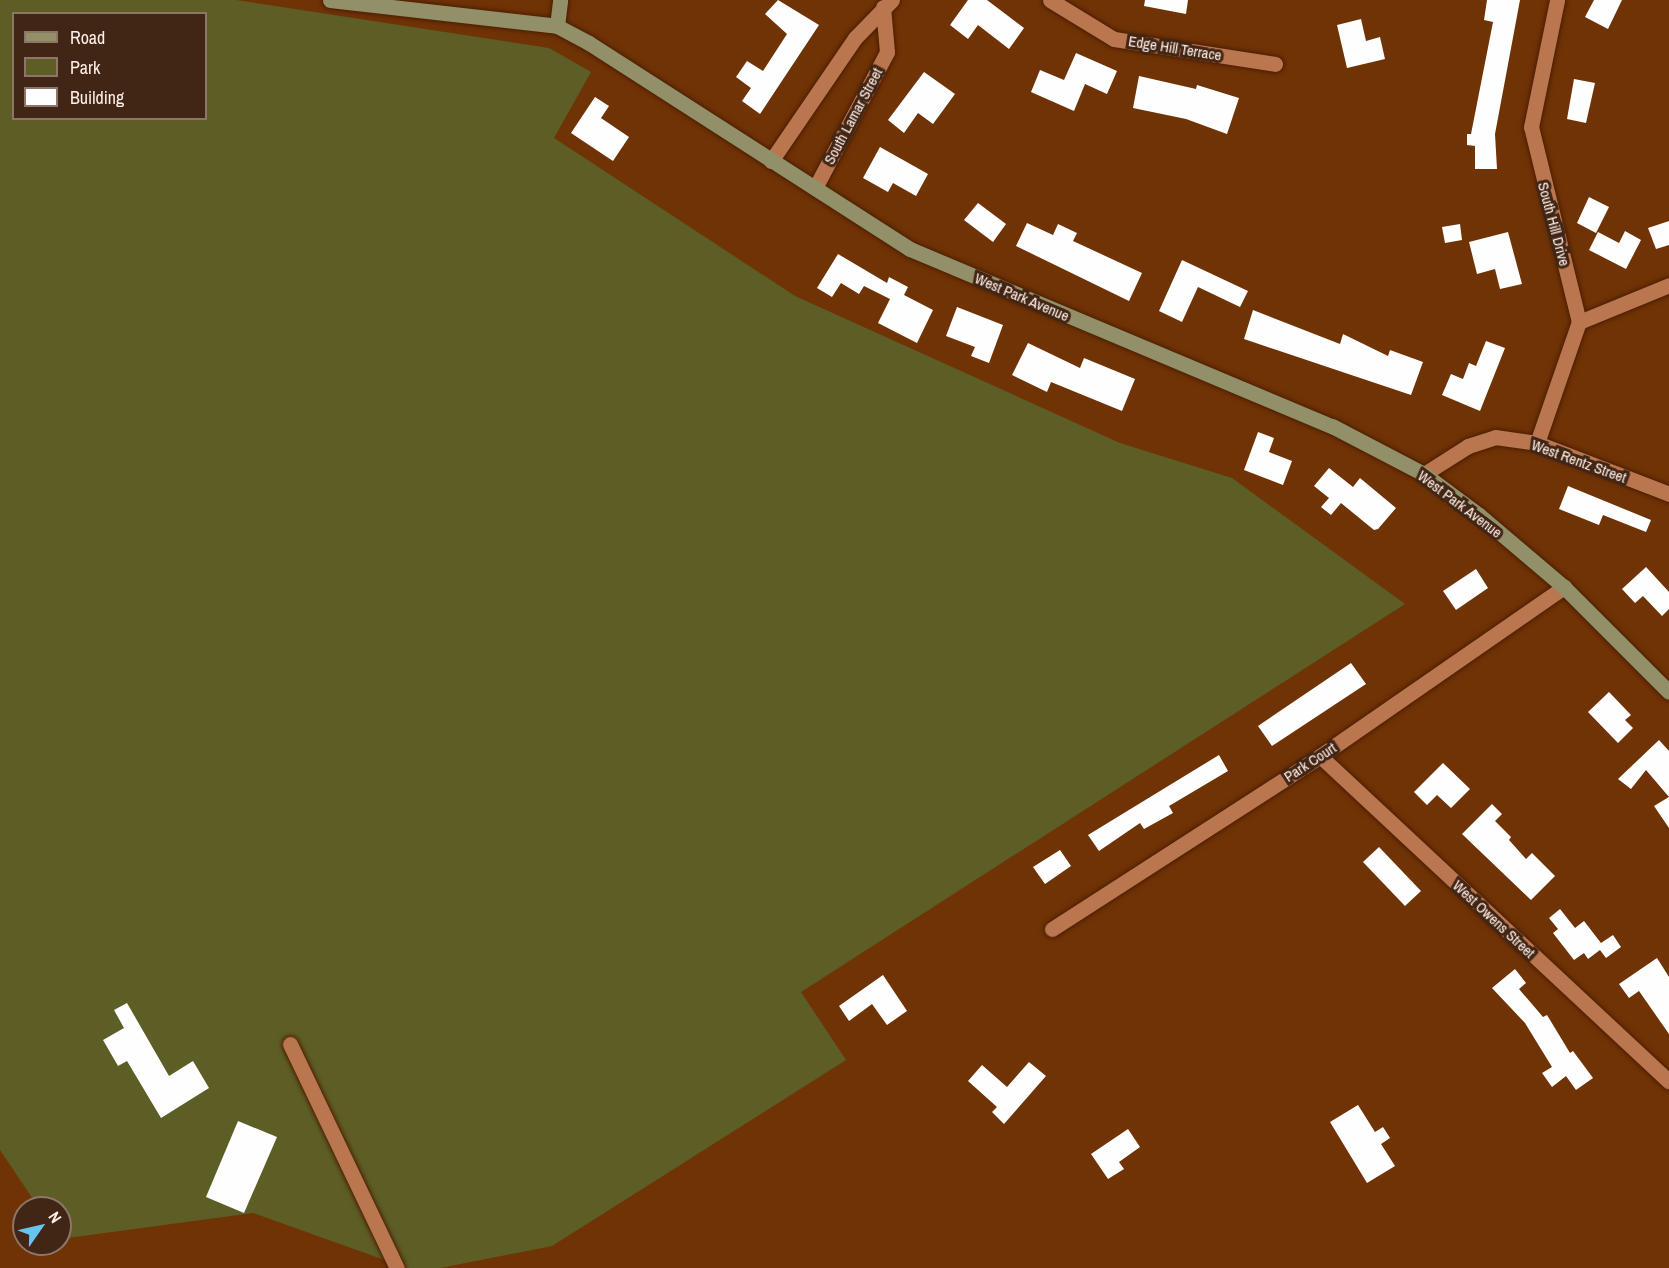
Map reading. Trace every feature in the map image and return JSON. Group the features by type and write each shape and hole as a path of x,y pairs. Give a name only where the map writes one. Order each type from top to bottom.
{"street":[{"name":"West Park Avenue","path":"330,0 557,26 589,43 910,249 1332,426 1424,474 1564,587 1669,692"},
{"path":"557,26 560,0"},
{"name":"Edge Hill Terrace","path":"1050,0 1114,39 1275,64"},
{"name":"South Hill Drive","path":"1557,0 1531,127 1579,322"},
{"name":"South Lamar Street","path":"771,161 855,38 883,2"},
{"name":"South Lamar Street","path":"815,188 887,52 883,2"},
{"path":"1537,443 1579,322 1669,285"},
{"name":"West Rentz Street","path":"1424,474 1468,446 1495,437 1537,443 1669,494"},
{"name":"Park Court","path":"1052,929 1320,756 1564,587"},
{"name":"West Owens Street","path":"1320,756 1669,1080"},
{"path":"290,1044 397,1268"}],"green space":[{"path":"0,0 236,0 549,48 591,72 554,138 795,296 1120,443 1232,478 1405,604 801,992 846,1060 552,1246 440,1268 407,1268 253,1213 72,1237 72,1196 31,1196 0,1150"}],"building":[{"path":"778,0 819,25 760,114 742,101 751,88 736,77 747,61 763,71 787,34 765,14"},
{"path":"968,0 987,0 1024,28 1009,49 978,25 968,39 950,25"},
{"path":"1145,0 1188,0 1186,14 1144,6"},
{"path":"1487,0 1520,0 1495,134 1497,169 1475,169 1475,146 1467,145 1467,134 1471,134 1493,22 1484,20"},
{"path":"1594,0 1622,0 1608,29 1585,17"},
{"path":"1361,19 1366,41 1380,37 1385,59 1347,68 1337,25"},
{"path":"1076,53 1117,71 1107,94 1085,84 1074,111 1031,92 1040,70 1064,80"},
{"path":"924,72 955,94 933,124 918,113 904,133 888,120"},
{"path":"1139,76 1196,89 1197,85 1239,98 1227,134 1186,119 1133,108"},
{"path":"1574,79 1595,83 1586,123 1567,119"},
{"path":"595,97 609,106 601,118 629,137 613,161 571,133"},
{"path":"880,147 928,174 916,196 893,183 888,192 863,178"},
{"path":"1589,197 1609,207 1596,233 1577,223"},
{"path":"978,203 1006,224 993,242 964,220"},
{"path":"1669,221 1669,245 1656,249 1648,228"},
{"path":"1027,223 1053,235 1058,224 1077,233 1073,241 1142,273 1129,301 1016,246"},
{"path":"1460,224 1462,240 1445,243 1442,227"},
{"path":"1625,231 1641,240 1626,269 1589,250 1598,232 1619,243"},
{"path":"1508,232 1522,284 1500,289 1495,269 1477,274 1469,242"},
{"path":"838,254 887,283 889,277 908,287 904,295 933,310 917,343 878,323 890,299 864,286 859,294 841,283 832,297 817,288"},
{"path":"1182,260 1248,291 1240,307 1198,287 1182,322 1159,311"},
{"path":"957,307 1003,325 989,363 971,356 975,347 946,336"},
{"path":"1253,310 1340,344 1343,334 1388,356 1390,350 1423,362 1411,395 1244,339"},
{"path":"1486,341 1505,348 1480,411 1442,395 1451,374 1463,379 1469,363 1476,366"},
{"path":"1028,343 1080,368 1084,358 1135,379 1122,411 1051,382 1047,392 1012,375"},
{"path":"1258,432 1274,438 1269,452 1292,461 1283,485 1244,470"},
{"path":"1329,468 1353,487 1360,478 1396,508 1378,529 1374,530 1341,503 1331,515 1321,507 1329,498 1314,486"},
{"path":"1568,486 1651,520 1646,532 1603,515 1599,525 1559,509"},
{"path":"1646,567 1669,592 1669,609 1662,616 1643,596 1635,603 1622,589"},
{"path":"1476,569 1488,588 1456,610 1443,591"},
{"path":"1351,663 1366,684 1272,746 1258,726"},
{"path":"1609,692 1631,715 1625,720 1633,728 1618,743 1588,712"},
{"path":"1659,740 1669,751 1669,797 1646,770 1631,789 1618,779"},
{"path":"1219,755 1228,771 1169,806 1173,813 1144,829 1140,823 1099,851 1088,835"},
{"path":"1443,763 1470,789 1451,808 1437,795 1427,805 1414,792"},
{"path":"1669,797 1669,828 1654,806"},
{"path":"1492,804 1502,814 1495,821 1511,837 1509,840 1526,859 1532,853 1555,876 1531,900 1462,834"},
{"path":"1379,847 1421,891 1405,906 1363,862"},
{"path":"1060,850 1071,866 1045,884 1033,867"},
{"path":"1560,909 1575,928 1584,921 1601,943 1613,935 1621,947 1606,958 1600,950 1588,959 1584,953 1574,960 1553,933 1558,929 1549,918"},
{"path":"1657,958 1669,977 1669,1034 1639,991 1629,998 1619,984"},
{"path":"1515,969 1526,983 1519,989 1543,1017 1547,1015 1570,1053 1573,1051 1593,1078 1576,1090 1566,1076 1552,1087 1542,1073 1552,1067 1525,1023 1492,988"},
{"path":"883,975 907,1011 887,1025 872,1004 849,1021 839,1006"},
{"path":"127,1003 169,1076 193,1061 209,1088 161,1118 127,1061 118,1066 103,1040 124,1028 114,1010"},
{"path":"1029,1062 1046,1076 1004,1124 992,1112 997,1107 968,1081 982,1065 1007,1087"},
{"path":"1358,1105 1375,1132 1383,1127 1390,1138 1381,1144 1395,1166 1367,1183 1330,1122"},
{"path":"238,1121 277,1137 244,1213 206,1197"},
{"path":"1128,1129 1140,1147 1119,1162 1124,1169 1108,1179 1091,1154"}]}
